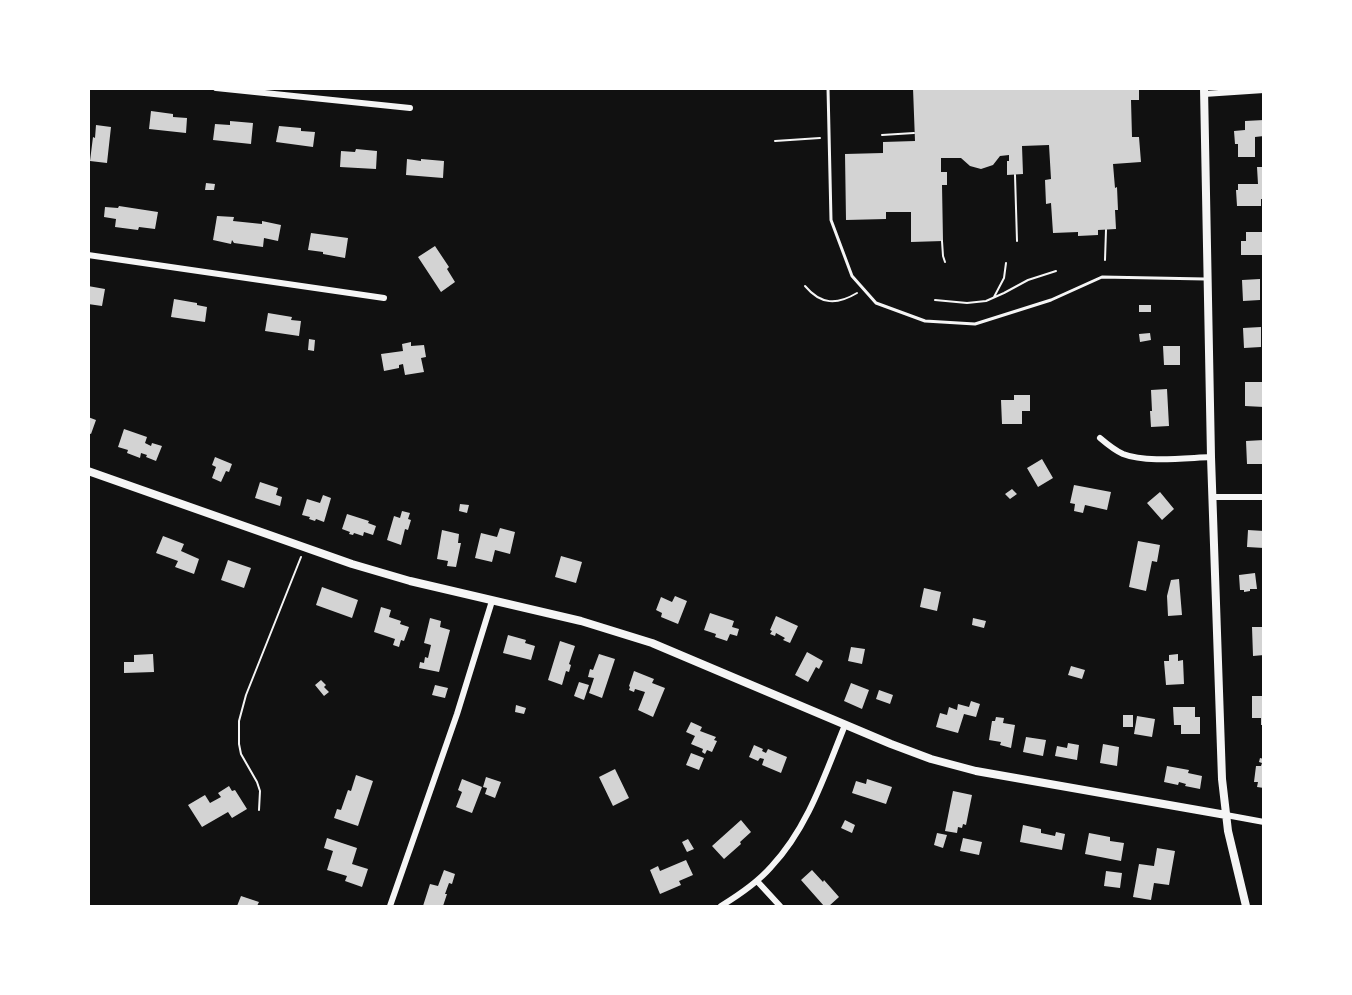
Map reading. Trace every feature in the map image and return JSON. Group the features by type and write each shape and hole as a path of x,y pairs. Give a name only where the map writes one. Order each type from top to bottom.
{"street":[{"path":"216,88 410,108"},
{"path":"1246,906 1226,815 1222,779 1211,457 1204,91 1263,90"},
{"path":"88,255 384,298"},
{"path":"1100,438 1115,450 1136,458 1211,457"},
{"path":"88,471 381,573 629,635 921,756 976,771 1263,822"},
{"path":"1213,497 1263,497"},
{"path":"390,906 492,601"},
{"path":"720,906 757,881 786,849 798,831 818,791 845,725"},
{"path":"757,881 780,906"}],"lane":[{"path":"828,88 831,220 852,276 876,303 925,321 975,324 1051,300 1102,278 1208,280"}],"path":[{"path":"882,135 914,133"},
{"path":"775,141 824,138"},
{"path":"1015,175 1017,241"},
{"path":"1105,260 1106,230"},
{"path":"942,241 945,262"},
{"path":"994,297 1004,278 1006,263"},
{"path":"935,300 967,303 986,300 1028,279 1056,271"},
{"path":"805,286 820,299 829,302 848,299 857,293"},
{"path":"259,810 260,791 245,762 239,744 239,721 246,695 305,547"}],"building":[{"path":"913,88 1139,88 1139,100 1131,100 1132,137 1139,137 1141,162 1113,164 1115,188 1117,187 1116,229 1098,230 1098,235 1078,236 1078,232 1053,233 1051,203 1046,204 1045,180 1051,179 1049,145 1022,146 1023,174 1007,175 1009,155 1000,156 993,165 981,169 970,166 961,158 941,158 941,172 947,172 947,185 942,185 943,241 911,242 911,212 886,212 886,219 846,220 845,154 883,153 883,142 915,141"},
{"path":"151,111 187,118 186,133 149,129"},
{"path":"1264,120 1264,136 1255,137 1255,157 1238,157 1238,144 1235,144 1234,131 1245,130 1245,121"},
{"path":"230,121 253,123 251,144 213,140 215,124 230,125"},
{"path":"96,125 111,127 107,163 90,161"},
{"path":"279,126 315,132 313,147 276,142"},
{"path":"356,149 377,151 376,169 340,167 341,151 355,152"},
{"path":"407,159 444,161 443,178 406,175"},
{"path":"1257,167 1264,167 1261,206 1237,206 1238,184 1258,184"},
{"path":"206,183 215,184 214,190 205,190"},
{"path":"119,206 158,212 155,229 139,227 138,230 115,227 116,219 104,217 105,207 118,208"},
{"path":"217,216 234,217 233,221 262,224 262,221 281,225 278,241 264,238 263,247 234,243 232,240 231,244 213,240"},
{"path":"1246,232 1262,232 1263,255 1241,255 1241,241 1246,241"},
{"path":"311,233 348,238 345,258 308,250"},
{"path":"435,246 449,267 447,269 455,282 441,292 418,257"},
{"path":"1260,279 1260,300 1243,301 1242,280"},
{"path":"88,286 105,289 102,306 88,304"},
{"path":"174,299 207,307 205,322 171,317"},
{"path":"1139,305 1151,305 1151,312 1139,312"},
{"path":"268,313 301,321 299,336 265,331"},
{"path":"1261,327 1261,347 1244,348 1243,328"},
{"path":"1150,333 1151,340 1140,342 1139,334"},
{"path":"309,339 315,340 314,351 308,350"},
{"path":"411,342 411,346 424,345 426,357 421,358 424,372 405,375 403,364 399,365 399,368 384,371 381,354 403,351 402,344"},
{"path":"1163,346 1180,346 1180,365 1164,365"},
{"path":"1245,382 1264,382 1264,407 1245,406"},
{"path":"1167,389 1169,426 1151,427 1151,390"},
{"path":"1014,395 1030,395 1030,411 1022,411 1022,424 1002,424 1001,400 1014,400"},
{"path":"88,417 96,420 91,434 88,433"},
{"path":"124,429 147,437 145,443 151,446 152,443 162,446 156,461 141,453 140,458 118,447"},
{"path":"1264,440 1264,464 1247,464 1246,441"},
{"path":"215,457 232,464 221,482 212,478 216,467 212,465"},
{"path":"1042,459 1053,478 1038,487 1027,468"},
{"path":"260,482 278,488 276,495 282,497 280,506 255,498"},
{"path":"1074,485 1111,492 1107,510 1085,505 1083,513 1074,511 1075,504 1070,503"},
{"path":"1012,489 1017,494 1010,499 1005,494"},
{"path":"1160,492 1174,509 1162,520 1147,503"},
{"path":"323,495 331,498 324,522 302,515 307,499 320,503"},
{"path":"460,504 469,505 467,513 459,511"},
{"path":"402,511 410,513 408,519 411,520 408,530 405,529 401,545 387,540 394,516 400,518"},
{"path":"347,514 369,521 368,523 376,526 373,535 364,532 363,536 354,533 353,535 342,529"},
{"path":"500,528 515,532 510,554 495,550 492,562 475,558 481,533 497,537"},
{"path":"442,530 459,534 458,543 461,543 456,567 447,566 448,561 437,559"},
{"path":"1248,530 1264,531 1264,548 1247,547"},
{"path":"163,536 184,544 181,551 199,559 194,574 175,567 178,561 156,553"},
{"path":"1138,541 1160,545 1157,562 1152,561 1146,591 1129,587"},
{"path":"561,556 582,562 576,583 555,577"},
{"path":"228,560 251,568 244,588 221,580"},
{"path":"1255,573 1257,589 1244,592 1240,590 1239,575"},
{"path":"1179,579 1182,615 1168,616 1167,596 1171,580"},
{"path":"322,587 358,600 352,618 316,605"},
{"path":"924,588 941,592 937,611 920,607"},
{"path":"675,596 687,601 678,624 661,617 662,613 656,610 661,597 672,602"},
{"path":"381,607 391,610 389,617 409,627 399,647 393,645 395,639 374,632"},
{"path":"710,613 734,621 732,627 739,629 737,636 730,634 727,641 704,630"},
{"path":"776,616 798,626 790,643 776,633 775,636 770,634"},
{"path":"430,618 441,621 440,627 450,630 439,672 419,668 420,662 424,663 425,657 428,658 431,645 424,643"},
{"path":"973,618 986,621 984,628 972,625"},
{"path":"1252,627 1264,627 1264,655 1253,656"},
{"path":"508,635 526,640 525,643 535,646 531,660 503,653"},
{"path":"560,641 575,646 569,672 566,671 562,685 548,680"},
{"path":"851,647 865,649 862,664 848,661"},
{"path":"807,652 823,661 819,669 816,667 808,682 795,675"},
{"path":"153,654 154,672 124,673 124,662 134,662 134,655"},
{"path":"599,654 615,659 602,698 589,693 594,678 588,677 590,669 593,670"},
{"path":"1178,654 1178,661 1183,660 1184,684 1166,685 1164,661 1169,661 1169,655"},
{"path":"1071,666 1085,670 1082,679 1068,675"},
{"path":"634,671 654,679 652,683 665,688 653,717 638,710 645,692 629,690"},
{"path":"321,680 329,692 324,696 315,685"},
{"path":"579,682 589,685 584,700 574,696"},
{"path":"851,683 869,690 862,709 844,701"},
{"path":"435,685 448,688 445,698 432,695"},
{"path":"879,690 893,695 890,704 876,699"},
{"path":"1252,696 1264,696 1264,725 1261,725 1261,718 1252,718"},
{"path":"971,701 980,704 976,717 964,714 958,733 936,727 940,713 947,715 949,707 957,710 958,704 969,707"},
{"path":"516,705 526,708 524,714 515,712"},
{"path":"1173,707 1195,707 1195,717 1200,717 1200,734 1181,734 1181,725 1174,725"},
{"path":"1123,715 1133,715 1133,727 1123,727"},
{"path":"1137,716 1155,719 1152,737 1134,734"},
{"path":"996,717 1004,718 1003,723 1015,725 1011,748 1000,745 1001,742 989,740 992,721 995,721"},
{"path":"691,722 702,727 700,731 716,737 714,740 717,741 712,752 707,750 705,754 702,752 703,749 691,744 695,736 686,732"},
{"path":"1026,737 1046,740 1043,756 1023,752"},
{"path":"1068,743 1079,745 1077,760 1055,756 1057,746 1067,748"},
{"path":"1103,744 1119,747 1117,766 1100,763"},
{"path":"754,745 766,753 768,749 787,757 781,773 762,765 764,759 760,758 758,761 749,757"},
{"path":"691,753 704,758 699,770 686,765"},
{"path":"1260,758 1264,759 1264,788 1257,787 1258,782 1254,782 1256,766 1261,766 1262,763 1259,762"},
{"path":"1167,766 1189,770 1188,773 1202,776 1200,789 1185,786 1186,784 1179,782 1178,785 1164,782"},
{"path":"615,769 629,798 613,806 599,777"},
{"path":"356,775 373,781 358,826 334,818 337,809 341,810 348,790 351,791"},
{"path":"486,777 501,782 495,798 485,794 487,788 483,787"},
{"path":"462,779 482,787 472,813 456,807 462,792 458,790"},
{"path":"867,779 892,787 886,804 852,793 856,781 866,784"},
{"path":"229,786 232,791 235,790 247,809 232,818 228,812 202,827 188,805 205,795 210,803 221,797 218,793"},
{"path":"953,791 972,795 966,825 963,824 962,828 958,827 957,833 945,831"},
{"path":"741,820 751,832 724,859 712,846"},
{"path":"845,820 855,825 852,833 841,828"},
{"path":"1023,825 1041,829 1041,833 1055,836 1056,832 1065,834 1062,850 1020,842"},
{"path":"937,833 947,835 943,848 934,845"},
{"path":"1089,833 1110,837 1110,841 1124,843 1121,861 1085,854"},
{"path":"327,838 357,848 352,864 368,869 362,887 345,881 347,876 327,870 333,851 324,848"},
{"path":"963,838 982,842 979,855 960,851"},
{"path":"688,839 694,849 687,852 682,842"},
{"path":"1157,848 1175,851 1169,885 1154,883 1151,900 1133,897 1139,864 1154,866"},
{"path":"686,860 693,875 679,881 681,885 660,894 650,870 658,866 660,871"},
{"path":"444,870 455,874 452,884 449,883 443,906 423,906 430,884 438,886"},
{"path":"812,870 839,897 829,906 824,906 801,880"},
{"path":"1106,871 1122,873 1120,888 1104,886"},
{"path":"241,896 259,902 257,906 237,906"}]}
